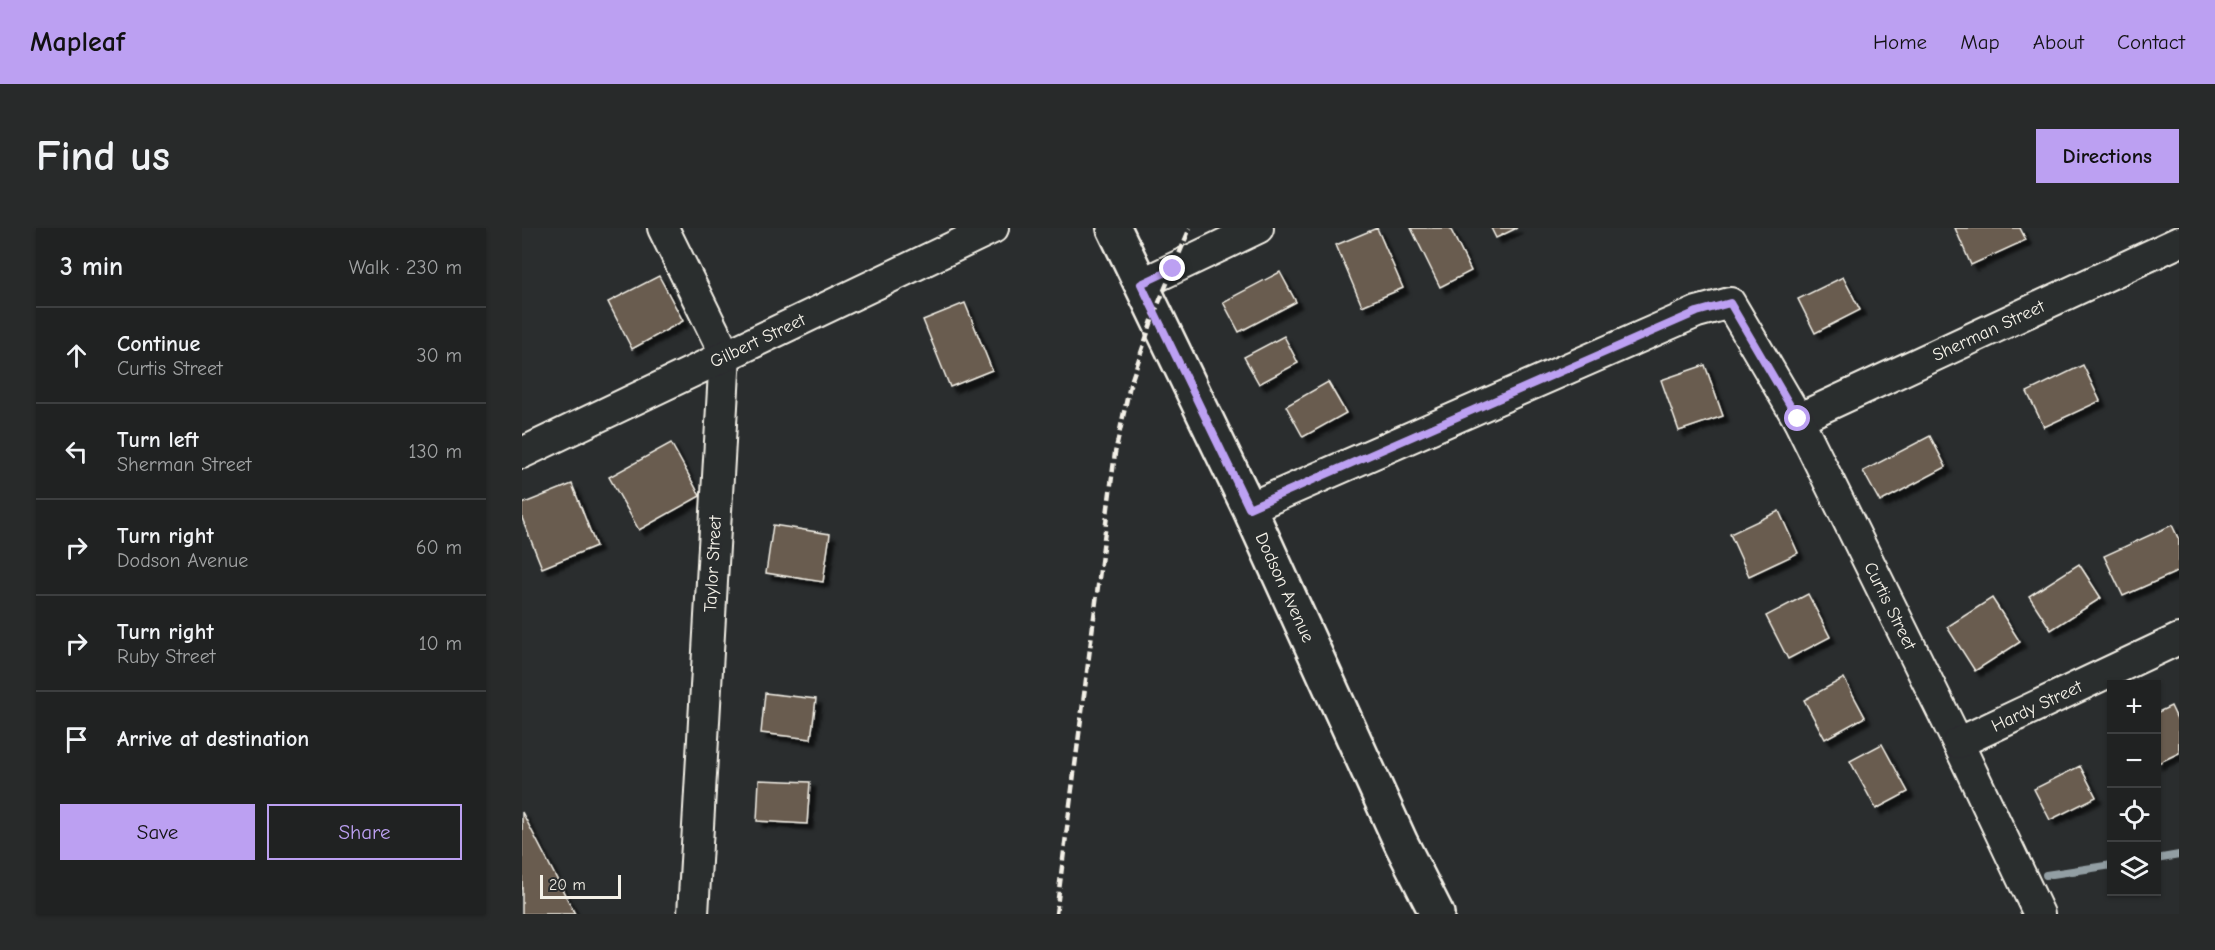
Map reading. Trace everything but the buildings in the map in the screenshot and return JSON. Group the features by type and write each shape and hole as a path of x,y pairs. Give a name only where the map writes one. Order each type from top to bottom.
{"main road":[{"name":"Dodson Avenue","path":"1114,228 1249,508 1401,843 1437,914"}],"street":[{"name":"Taylor Street","path":"663,228 724,354 693,914"},
{"name":"Gilbert Street","path":"522,453 724,354 993,228"},
{"path":"1141,284 1258,228"},
{"name":"Sherman Street","path":"1798,419 2179,242"},
{"name":"Curtis Street","path":"1249,508 1697,312 1730,303 1798,419 1958,743 2039,914"},
{"name":"Hardy Street","path":"1958,743 2179,639"}],"waterway":[{"path":"2161,858 2179,855"},
{"path":"2046,875 2107,866"}],"railway":[{"path":"1056,914 1115,453 1130,385 1155,312 1190,228"}],"route":[{"path":"1173,269 1141,284 1249,508 1697,312 1730,303 1798,419"}]}
